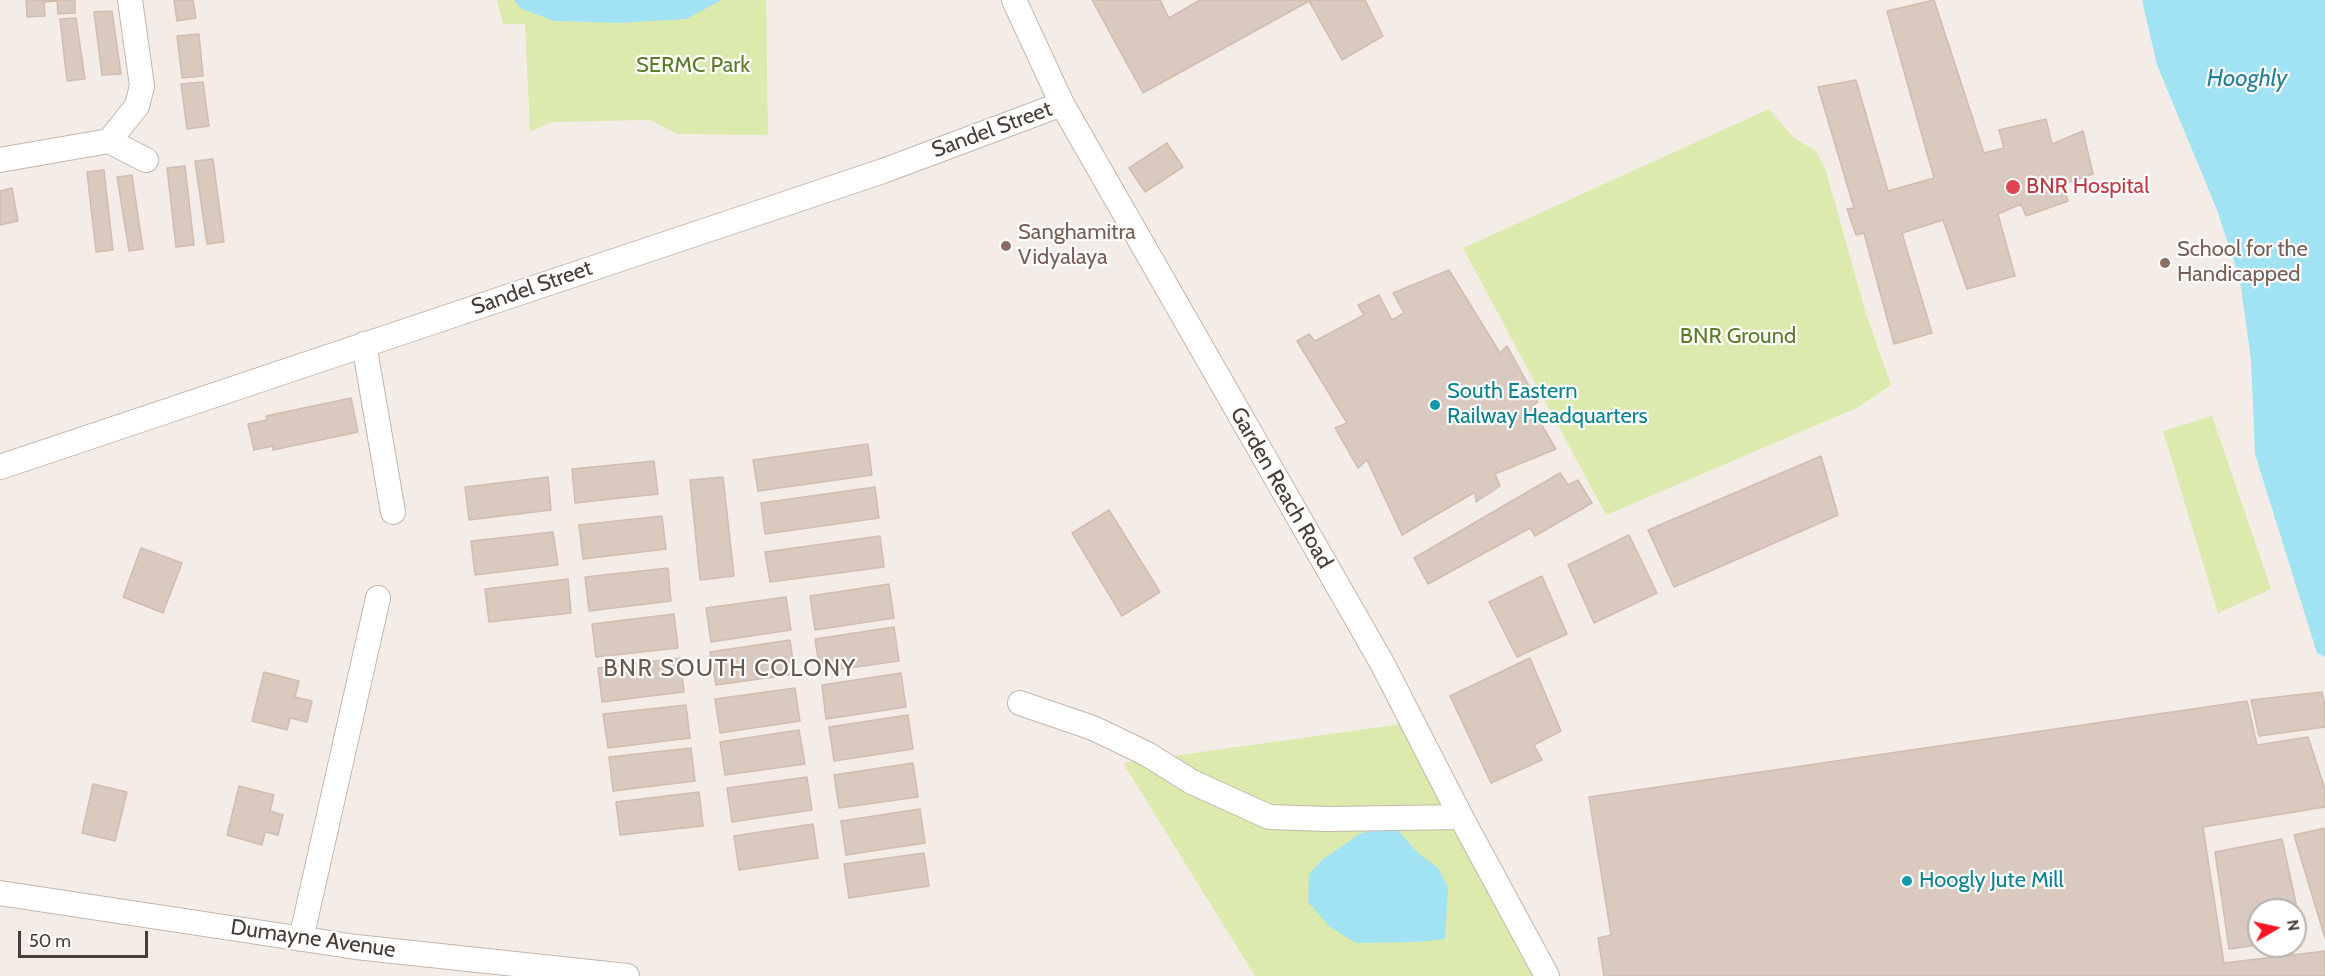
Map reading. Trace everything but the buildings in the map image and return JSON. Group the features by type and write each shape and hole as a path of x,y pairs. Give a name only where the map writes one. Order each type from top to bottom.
{"street":[{"path":"109,141 137,106 142,86 130,0"},
{"name":"Garden Reach Road","path":"1014,0 1062,104 1382,663 1461,817 1547,976"},
{"name":"Sandel Street","path":"0,467 873,174 1062,104"},
{"path":"0,160 109,141 146,160"},
{"path":"363,344 393,512"},
{"path":"301,939 378,598"},
{"path":"1020,703 1093,728 1147,754 1192,782 1269,818 1461,817"},
{"name":"Dumayne Avenue","path":"0,893 356,947 627,976"}],"green space":[{"name":"SERMC Park","path":"497,0 766,0 768,135 677,134 650,120 552,122 530,132 525,24 503,24"},
{"name":"BNR Ground","path":"1769,109 1794,138 1816,151 1826,171 1866,314 1891,385 1859,407 1606,515 1463,248"},
{"path":"2212,416 2271,589 2218,613 2163,431"},
{"path":"1402,724 1537,976 1255,976 1123,763"}],"water":[{"path":"514,0 722,0 686,19 619,23 554,21 520,8"},
{"name":"Hooghly","path":"2142,0 2325,0 2325,657 2317,653 2255,454 2251,360 2240,280 2217,210 2157,65"},
{"path":"1394,826 1418,853 1438,868 1448,888 1445,939 1356,943 1330,927 1308,902 1309,874 1322,860 1361,833"}],"place":[{"name":"BNR Hospital","path":"2013,187"},
{"name":"Sanghamitra Vidyalaya","path":"1006,246"},
{"name":"School for the Handicapped","path":"2165,263"},
{"name":"South Eastern Railway Headquarters","path":"1435,405"},
{"name":"Hoogly Jute Mill","path":"1907,881"}],"district":[{"name":"BNR SOUTH COLONY","path":"730,669"}]}
